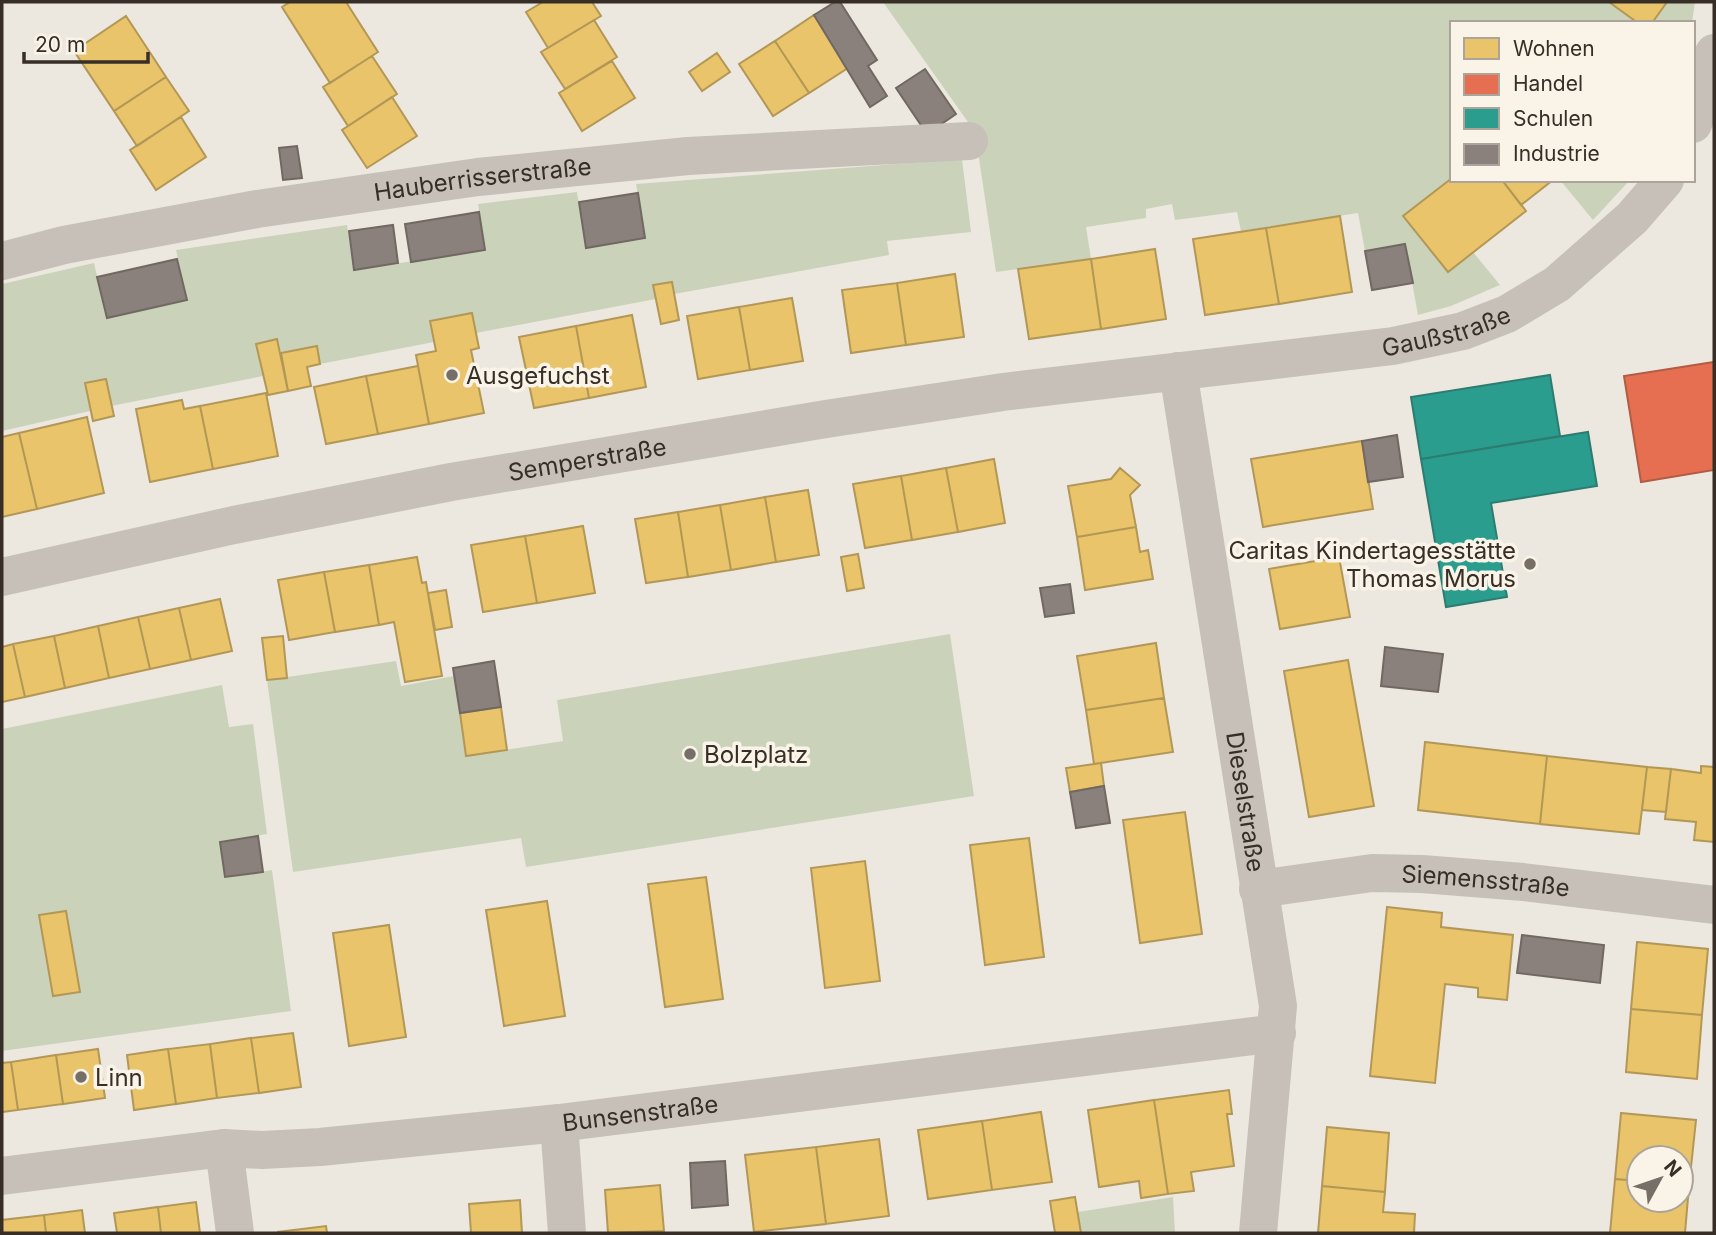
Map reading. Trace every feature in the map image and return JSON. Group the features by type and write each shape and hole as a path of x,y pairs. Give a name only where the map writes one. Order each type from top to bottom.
{"street":[{"path":"1695,119 1706,90 1714,53"},
{"name":"Hauberrisserstraße","path":"2,261 64,245 257,209 478,177 688,156 969,141"},
{"name":"Gaußstraße","path":"1178,371 1393,346 1463,331 1507,314 1557,284 1595,253 1632,218 1663,182"},
{"name":"Semperstraße","path":"2,577 234,525 451,482 913,405 1178,371"},
{"name":"Dieselstraße","path":"1178,371 1278,1006 1258,1233"},
{"name":"Siemensstraße","path":"1258,889 1372,873 1422,874 1523,882 1714,905"},
{"name":"Bunsenstraße","path":"2,1176 224,1148 262,1150 320,1147 559,1123 1277,1033"},
{"path":"559,1123 567,1233"},
{"path":"224,1148 235,1233"}],"green space":[{"path":"883,2 1609,2 1635,21 1450,21 1450,180 1404,216 1448,271 1473,252 1500,285 1451,306 1418,315 1405,244 1365,251 1358,213 1241,231 1237,212 1175,220 1172,204 1146,209 1146,218 1086,227 1091,259 996,272 975,132"},
{"path":"1666,2 1695,2 1692,21 1653,21"},
{"path":"962,159 971,232 887,241 889,255 674,294 672,282 654,285 656,299 476,333 471,313 431,321 434,342 320,364 317,346 281,353 277,339 257,344 263,376 111,406 105,379 85,383 90,411 2,431 2,284 94,263 107,318 187,300 176,250 347,225 354,270 485,250 478,204 577,192 586,248 645,238 636,184"},
{"path":"1562,182 1628,182 1593,220"},
{"path":"950,634 974,796 526,867 521,838 293,872 267,680 396,661 401,686 454,676 467,756 563,741 557,700"},
{"path":"222,685 229,727 253,724 267,834 220,842 225,877 272,870 291,1011 2,1051 2,729"},
{"path":"1173,1197 1175,1233 1081,1233 1078,1212"}],"building: Wohnen":[{"path":"290,2 346,2 378,52 330,83 282,7"},
{"path":"543,2 592,2 601,16 548,48 526,12"},
{"path":"1609,2 1667,2 1653,21 1635,21"},
{"path":"814,15 848,68 809,93 775,41"},
{"path":"126,16 166,77 114,111 74,51"},
{"path":"594,20 617,57 565,89 541,52"},
{"path":"775,41 809,93 773,116 739,64"},
{"path":"717,53 730,72 702,91 689,72"},
{"path":"372,56 397,94 348,126 323,87"},
{"path":"612,61 635,98 582,131 559,93"},
{"path":"166,77 189,111 137,146 114,111"},
{"path":"392,97 417,136 367,168 342,130"},
{"path":"181,117 206,157 156,190 130,150"},
{"path":"1450,180 1450,182 1504,182 1526,211 1448,272 1403,216"},
{"path":"1504,182 1550,182 1521,205"},
{"path":"1340,216 1352,292 1279,304 1266,228"},
{"path":"1266,228 1279,304 1205,315 1193,239"},
{"path":"1155,249 1166,319 1101,329 1091,259"},
{"path":"1091,259 1101,329 1029,339 1018,269"},
{"path":"955,274 964,337 906,345 897,283"},
{"path":"672,282 679,320 661,324 653,285"},
{"path":"897,283 906,345 851,353 842,290"},
{"path":"792,298 803,361 750,370 739,307"},
{"path":"739,307 750,370 698,379 687,316"},
{"path":"472,313 479,348 471,350 484,413 429,424 416,355 436,351 430,321"},
{"path":"632,315 646,387 589,398 576,326"},
{"path":"576,326 589,398 534,408 519,337"},
{"path":"277,339 288,391 268,395 256,344"},
{"path":"317,346 320,364 307,367 311,386 288,391 281,353"},
{"path":"418,366 429,424 378,434 366,376"},
{"path":"366,376 378,434 326,444 314,387"},
{"path":"106,379 114,416 93,421 85,383"},
{"path":"266,393 278,456 213,469 200,406"},
{"path":"182,400 184,409 200,406 213,469 150,482 136,409"},
{"path":"87,417 104,493 37,509 19,433"},
{"path":"19,433 37,509 2,517 2,437"},
{"path":"1362,441 1373,509 1263,527 1251,459"},
{"path":"994,459 1005,523 958,532 946,468"},
{"path":"946,468 958,532 912,540 901,476"},
{"path":"1120,468 1140,485 1130,495 1136,527 1077,537 1068,486 1111,479"},
{"path":"901,476 912,540 865,548 853,484"},
{"path":"808,490 819,555 776,562 765,497"},
{"path":"765,497 776,562 731,570 720,505"},
{"path":"720,505 731,570 688,577 678,512"},
{"path":"678,512 688,577 646,583 635,519"},
{"path":"583,526 595,593 537,603 525,536"},
{"path":"1136,527 1140,552 1148,550 1153,579 1085,590 1077,537"},
{"path":"525,536 537,603 483,612 471,545"},
{"path":"858,554 864,588 847,591 841,557"},
{"path":"417,557 422,583 426,582 442,676 405,682 394,622 379,625 369,565"},
{"path":"1339,557 1350,617 1280,629 1269,569"},
{"path":"369,565 379,625 335,632 324,572"},
{"path":"324,572 335,632 289,640 278,580"},
{"path":"446,590 452,627 435,630 428,593"},
{"path":"220,599 232,651 191,660 179,608"},
{"path":"179,608 191,660 150,669 138,617"},
{"path":"138,617 150,669 109,678 98,626"},
{"path":"98,626 109,678 65,688 54,636"},
{"path":"54,636 65,688 25,697 13,644"},
{"path":"283,636 287,678 267,680 262,638"},
{"path":"1156,643 1164,698 1086,710 1077,656"},
{"path":"13,644 25,697 2,702 2,647"},
{"path":"1348,660 1374,806 1309,817 1284,671"},
{"path":"1164,698 1173,752 1094,764 1086,710"},
{"path":"501,707 507,750 466,756 460,713"},
{"path":"1425,742 1547,756 1540,824 1418,810"},
{"path":"1547,756 1647,767 1639,834 1540,824"},
{"path":"1101,763 1104,786 1070,792 1066,768"},
{"path":"1701,766 1714,767 1714,842 1694,840 1696,822 1665,819 1671,769 1701,773"},
{"path":"1647,767 1671,769 1666,812 1642,810"},
{"path":"1185,812 1202,934 1140,943 1123,820"},
{"path":"1029,838 1044,957 985,965 970,845"},
{"path":"865,861 880,981 825,988 811,868"},
{"path":"706,877 723,999 665,1007 648,884"},
{"path":"547,901 565,1016 504,1026 486,910"},
{"path":"1387,907 1442,913 1441,927 1513,935 1507,1000 1478,997 1478,988 1445,984 1435,1083 1370,1076"},
{"path":"66,911 80,992 53,996 39,915"},
{"path":"389,925 406,1037 349,1046 333,933"},
{"path":"1637,942 1708,949 1702,1015 1631,1009"},
{"path":"1631,1009 1702,1015 1697,1079 1626,1072"},
{"path":"293,1033 301,1087 259,1093 251,1038"},
{"path":"251,1038 259,1093 217,1098 210,1044"},
{"path":"210,1044 217,1098 176,1104 168,1049"},
{"name":"Linn","path":"98,1049 105,1098 63,1104 56,1055"},
{"path":"168,1049 176,1104 134,1110 127,1055"},
{"path":"56,1055 63,1104 18,1110 11,1062"},
{"path":"11,1062 18,1110 2,1112 2,1063"},
{"path":"1229,1090 1232,1114 1227,1114 1234,1166 1191,1172 1194,1191 1168,1194 1154,1100"},
{"path":"1154,1100 1168,1194 1141,1198 1139,1181 1099,1187 1088,1110"},
{"path":"1041,1112 1052,1182 992,1190 982,1121"},
{"path":"1621,1113 1696,1120 1693,1144 1625,1144 1625,1180 1615,1179"},
{"path":"982,1121 992,1190 928,1199 918,1130"},
{"path":"1327,1127 1389,1133 1385,1192 1322,1186"},
{"path":"879,1139 889,1216 826,1224 816,1147"},
{"path":"816,1147 826,1224 754,1232 745,1155"},
{"path":"1615,1179 1625,1180 1625,1214 1687,1214 1685,1233 1610,1233"},
{"path":"660,1185 664,1231 608,1233 605,1190"},
{"path":"1322,1186 1385,1192 1383,1212 1415,1214 1414,1233 1318,1233"},
{"path":"1075,1197 1081,1233 1055,1233 1050,1201"},
{"path":"520,1200 522,1233 471,1233 469,1204"},
{"path":"196,1202 200,1233 161,1233 158,1207"},
{"path":"158,1207 161,1233 117,1233 114,1213"},
{"path":"82,1210 85,1233 46,1233 44,1215"},
{"path":"44,1215 46,1233 2,1233 2,1220"},
{"path":"326,1226 327,1233 278,1233 278,1232"}],"building: Handel":[{"path":"1714,362 1714,470 1641,482 1624,376"}],"building: Schulen":[{"path":"1550,375 1560,436 1421,459 1411,397"},
{"path":"1588,432 1597,486 1491,503 1507,597 1446,607 1421,459"}],"building: Industrie":[{"path":"835,2 840,2 877,60 868,66 887,96 870,107 814,15"},
{"path":"925,69 956,114 927,134 896,88"},
{"path":"297,146 302,178 283,180 279,148"},
{"path":"638,193 645,238 586,248 579,202"},
{"path":"479,212 485,250 411,262 405,224"},
{"path":"393,225 398,263 354,270 349,231"},
{"path":"1405,244 1413,283 1372,290 1365,251"},
{"path":"177,259 187,300 107,318 97,277"},
{"path":"1397,435 1403,477 1368,482 1362,441"},
{"path":"1070,584 1074,613 1045,617 1040,588"},
{"path":"1385,647 1443,654 1438,692 1381,686"},
{"path":"494,661 501,707 460,713 453,668"},
{"path":"1104,786 1110,823 1076,828 1070,792"},
{"path":"258,836 263,872 225,877 220,842"},
{"path":"1522,935 1604,945 1600,983 1517,973"},
{"path":"725,1161 728,1205 692,1208 690,1163"}],"place":[{"name":"Ausgefuchst","path":"452,375"},
{"name":"Caritas Kindertagesstätte Thomas Morus","path":"1530,564"},
{"name":"Bolzplatz","path":"690,754"},
{"name":"Linn","path":"81,1077"}]}
